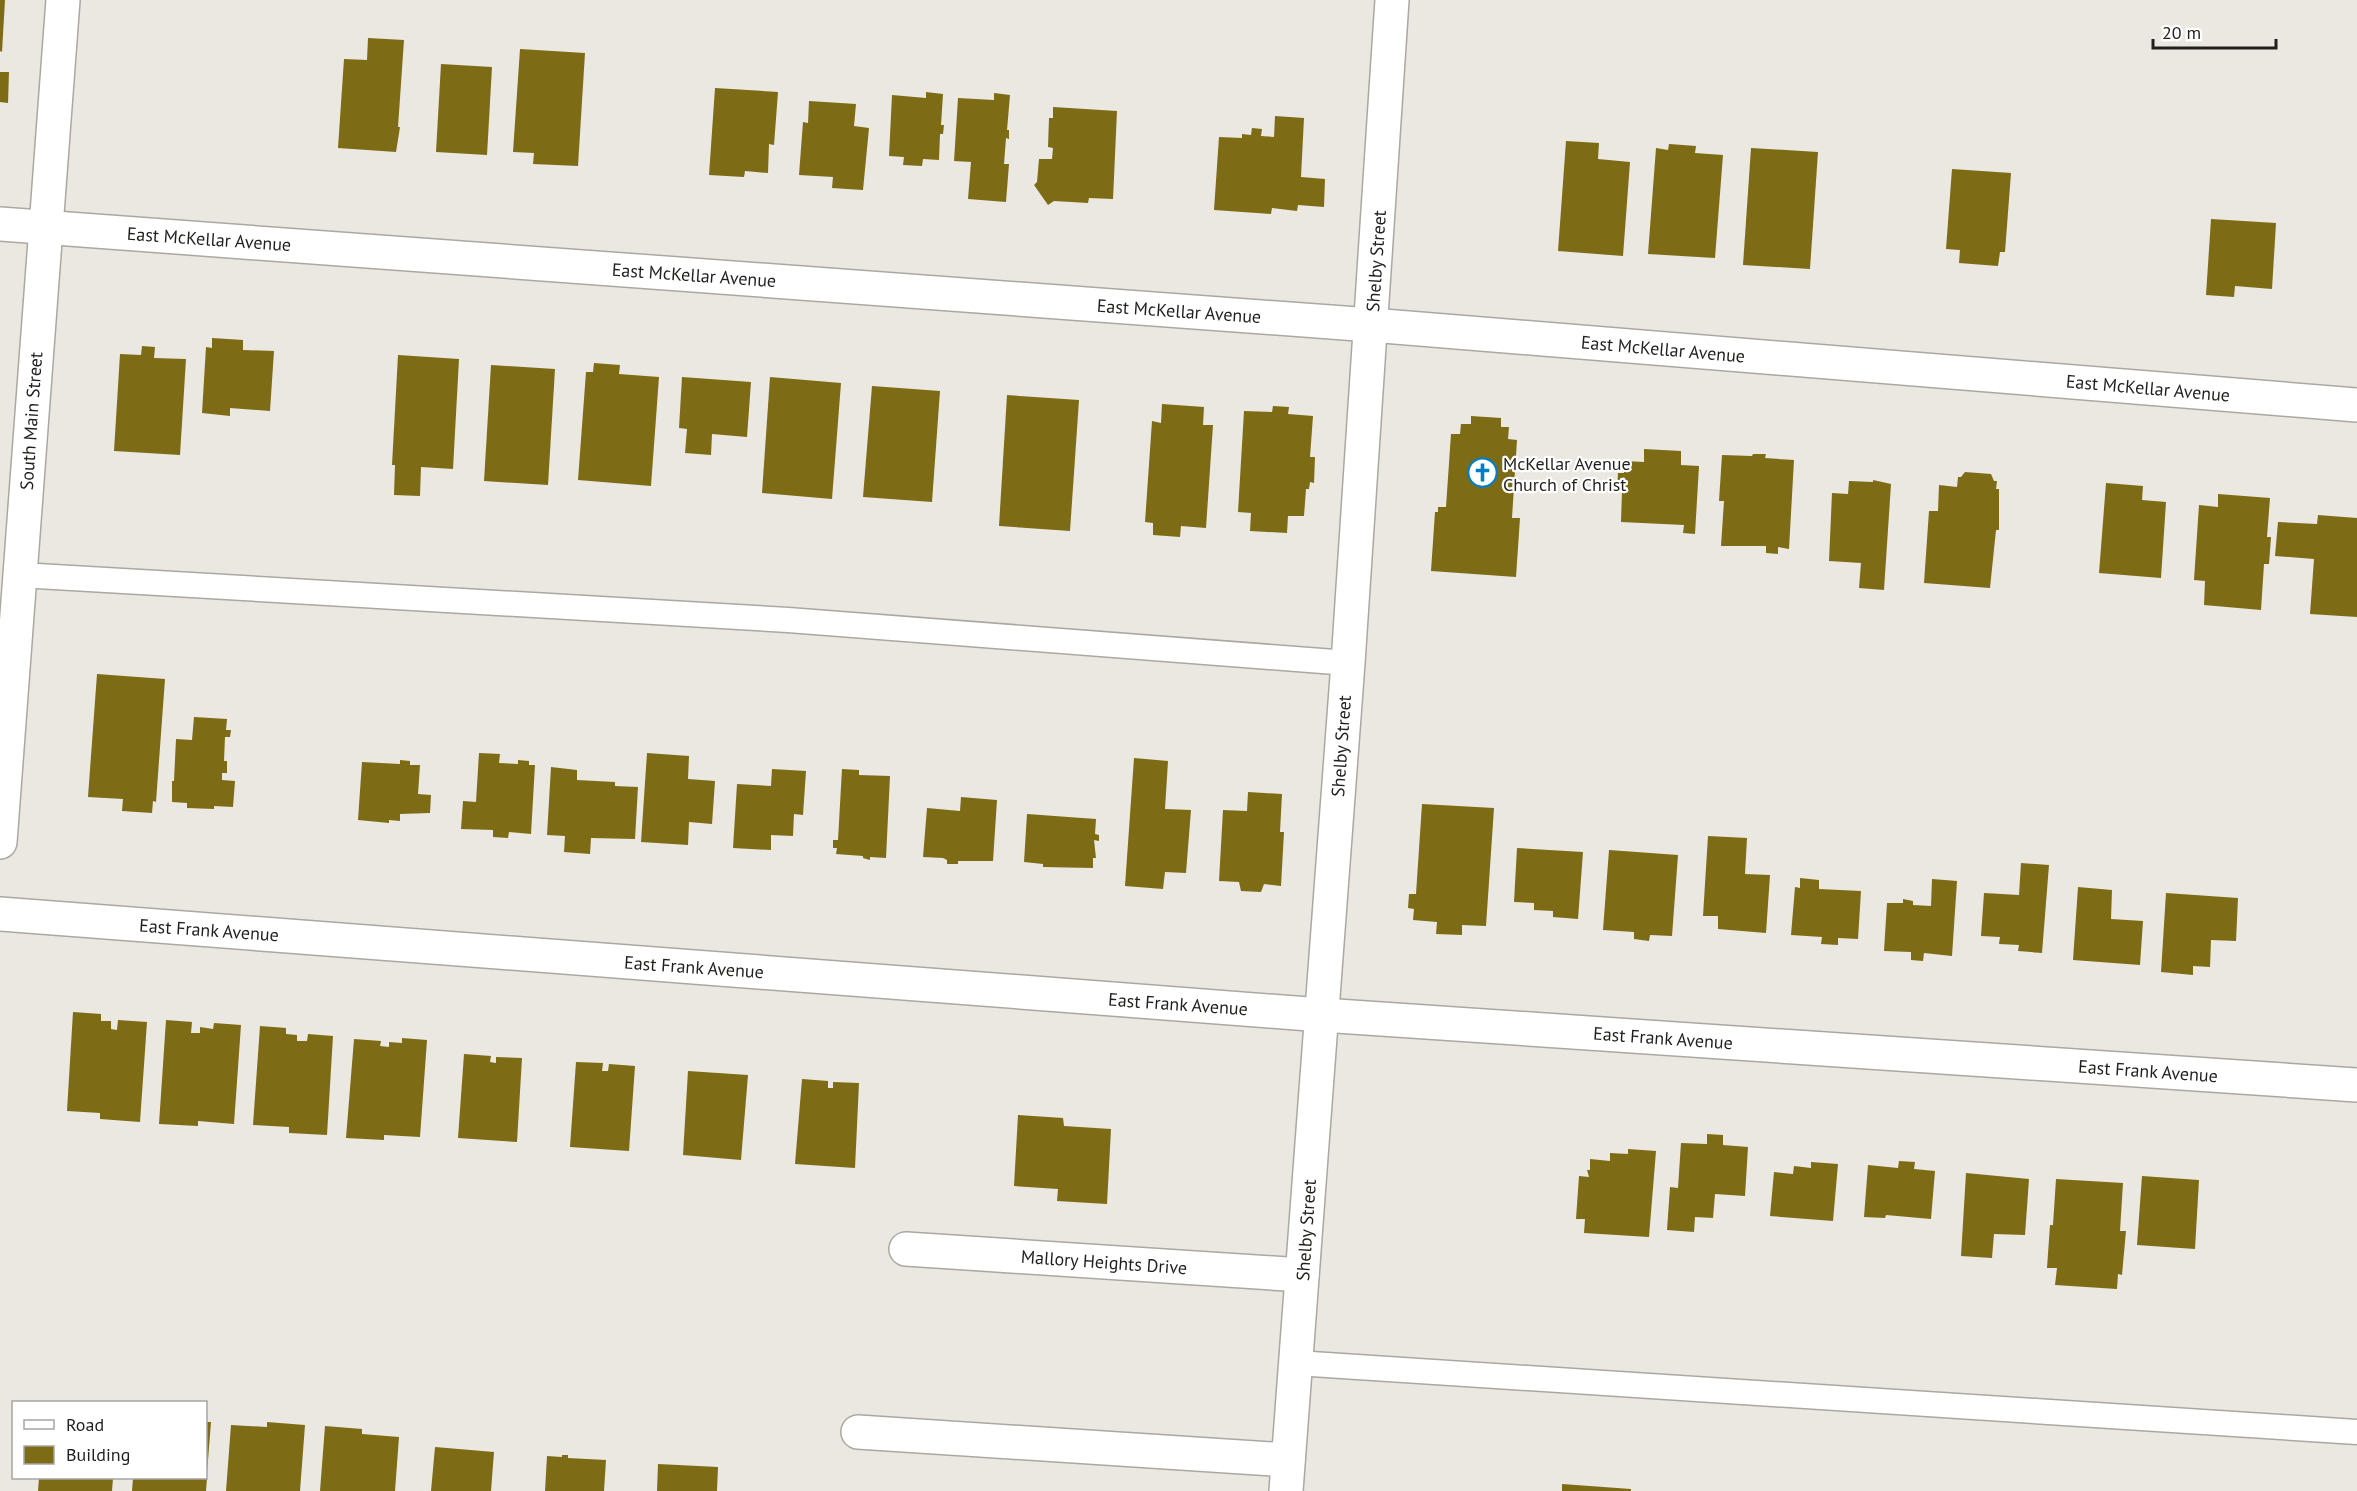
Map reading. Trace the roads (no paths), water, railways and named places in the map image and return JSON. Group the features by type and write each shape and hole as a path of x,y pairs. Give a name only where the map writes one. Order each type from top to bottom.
{"street":[{"name":"South Main Street","path":"0,842 63,0"},
{"name":"Shelby Street","path":"1287,1476 1322,1016 1392,0"},
{"name":"East McKellar Avenue","path":"0,224 1371,325 2357,405"},
{"name":"East Frank Avenue","path":"0,914 1322,1016 2357,1085"},
{"name":"Mallory Heights Drive","path":"906,1248 1302,1275"},
{"path":"858,1432 1287,1476"}],"lane":[{"path":"20,574 788,620 1347,663"},
{"path":"1296,1363 2357,1432"}],"place":[{"name":"McKellar Avenue Church of Christ","path":"1482,473"}]}
